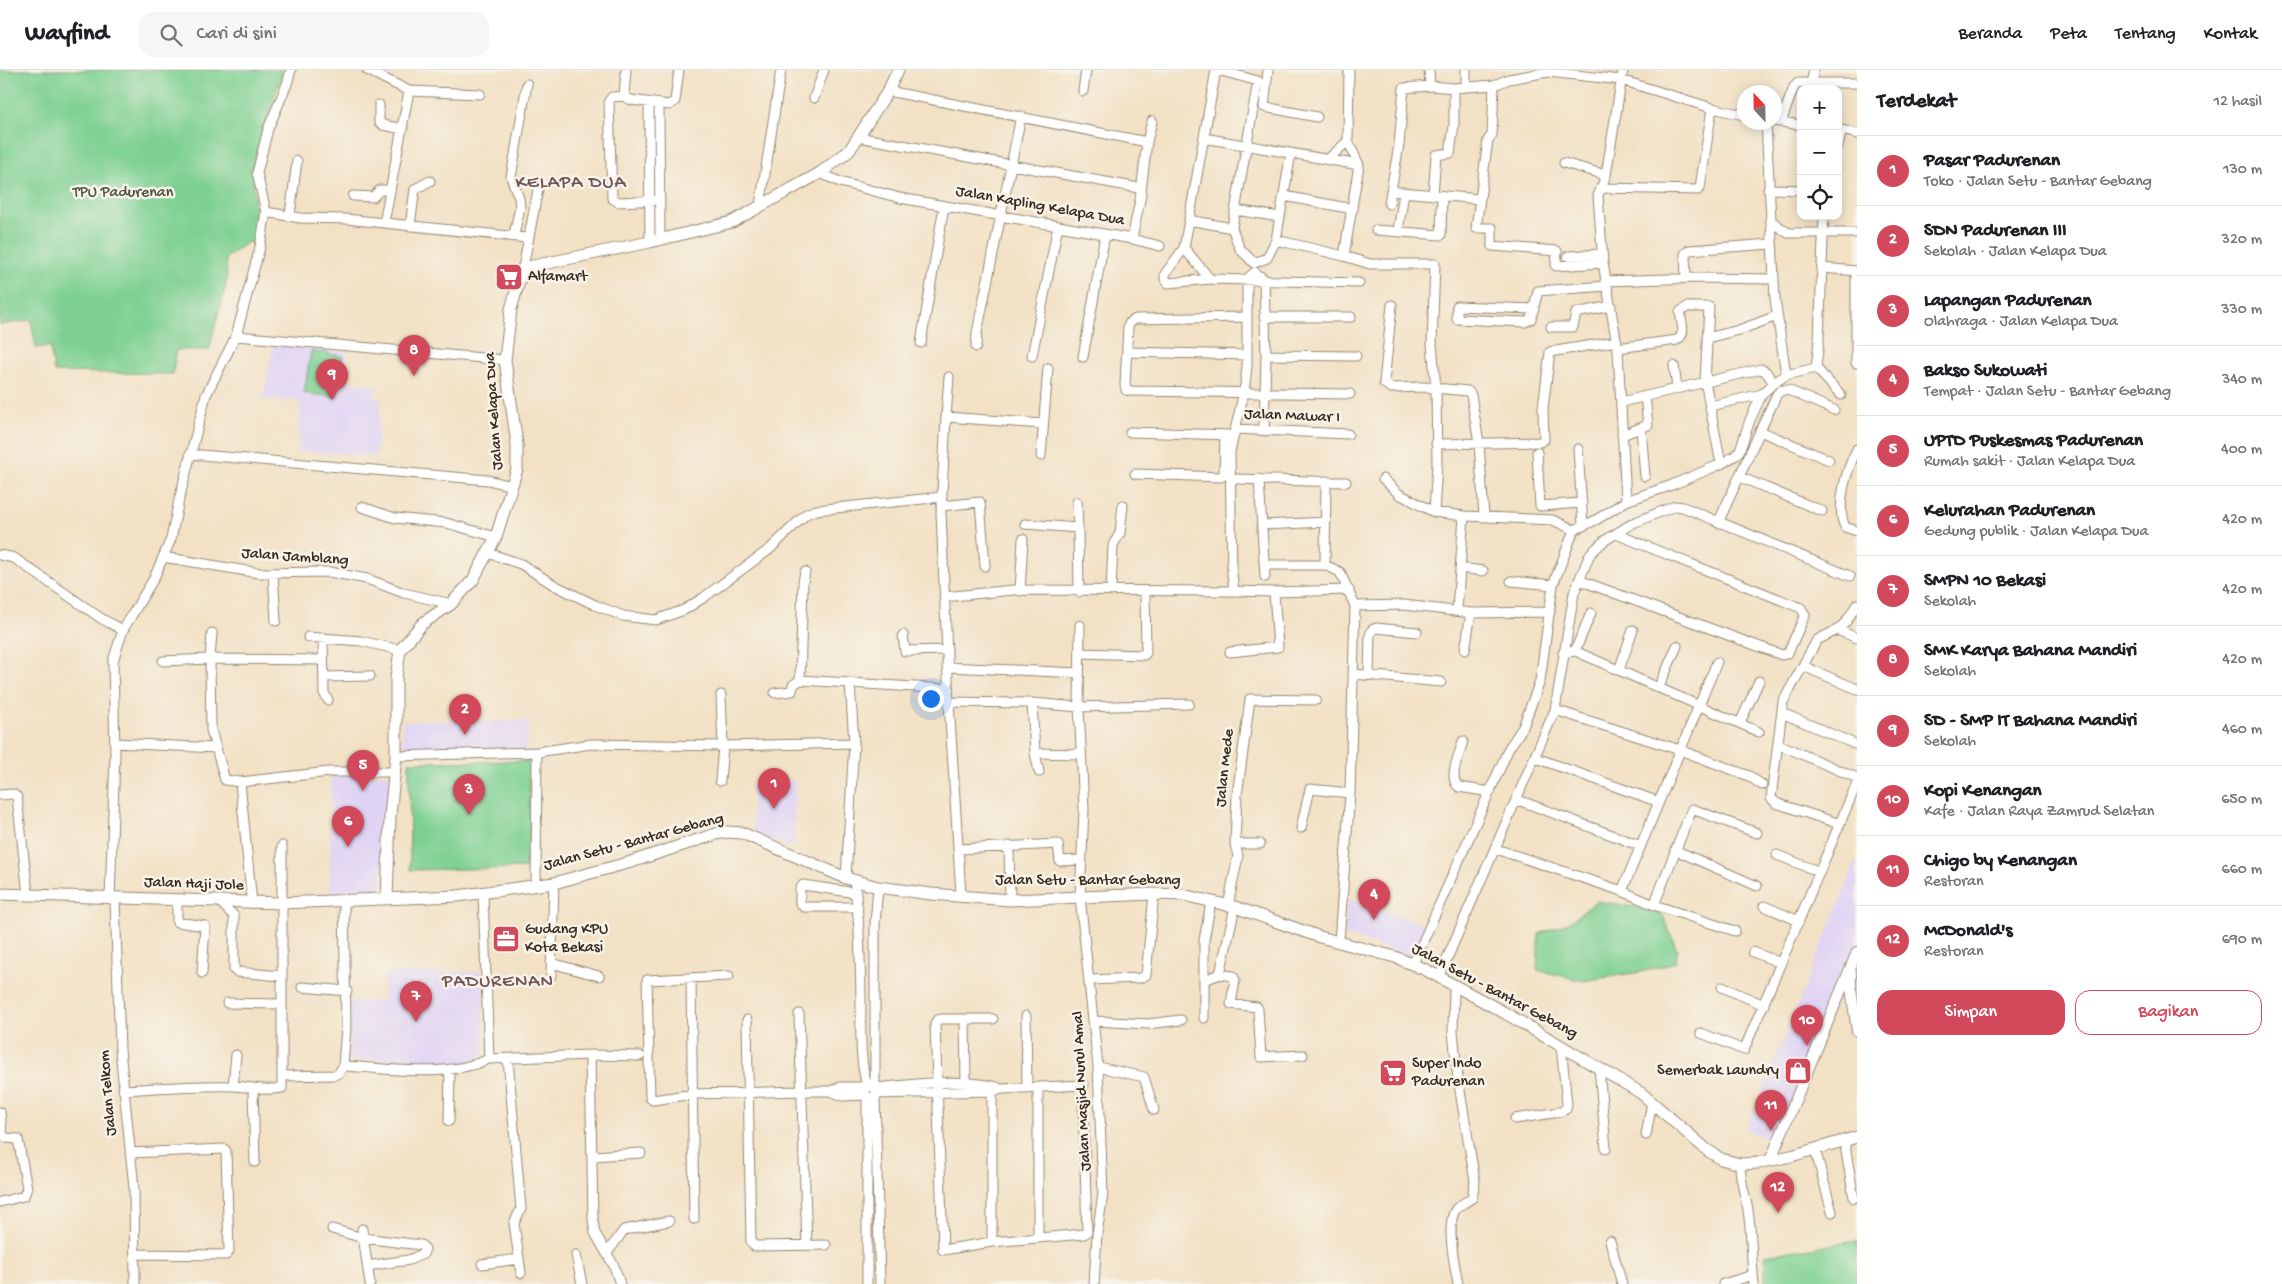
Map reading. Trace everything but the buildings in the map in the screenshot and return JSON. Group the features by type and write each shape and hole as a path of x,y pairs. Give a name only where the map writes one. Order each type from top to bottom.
{"main road":[{"path":"523,268 732,222 820,173 849,151 888,91 898,70"},
{"name":"Jalan Kelapa Dua","path":"400,650 423,623 451,604 473,580 496,537 517,469 516,444 505,360 511,309 523,268"},
{"path":"386,898 390,816 396,756 396,678 400,650"},
{"name":"Jalan Setu - Bantar Gebang","path":"386,898 483,894 554,883 727,832 742,833 850,879 878,886 931,894 1010,900 1154,894 1183,895 1231,906 1413,964 1641,1092 1707,1150 1721,1159 1740,1164 1770,1160 1857,1137"},
{"name":"Jalan Haji Jole","path":"0,894 252,903 386,898"}],"street":[{"path":"291,70 268,129 257,173 266,212 514,235 527,238"},
{"path":"367,70 409,91 480,94"},
{"path":"624,96 626,70"},
{"path":"660,200 618,202 612,198 609,101 612,96 624,96 631,100 649,104 669,105 675,101 679,70"},
{"path":"760,206 782,70"},
{"path":"814,98 824,70"},
{"path":"1083,91 1086,70"},
{"path":"1264,430 1266,355 1264,279 1240,249 1232,228 1258,81 1217,70 1184,248 1165,274 1165,279 1168,283 1210,279 1264,279 1359,283"},
{"path":"1268,70 1264,108 1317,117"},
{"path":"1344,256 1359,166 1348,141 1349,70"},
{"path":"1429,70 1430,86"},
{"path":"1466,70 1466,87"},
{"path":"1623,70 1606,175 1603,188 1598,196 1602,259 1617,344 1626,501"},
{"path":"1811,83 1814,70"},
{"path":"1389,204 1399,145 1404,88 1430,86 1454,88 1494,85 1509,79 1548,71 1622,80 1712,108 1737,113"},
{"path":"1782,113 1794,87 1798,83 1857,83"},
{"path":"514,235 520,207 519,198 511,177 527,84"},
{"path":"1494,85 1492,135 1488,140 1476,228 1492,228 1492,246 1557,251 1556,266 1602,259"},
{"path":"1376,230 1441,235 1437,196 1436,155 1450,153 1454,125 1454,88"},
{"path":"384,224 409,91"},
{"path":"888,91 1147,142"},
{"path":"649,104 651,200 655,240"},
{"path":"379,105 378,122 383,125 403,129"},
{"path":"655,240 660,200 659,105"},
{"path":"1603,188 1698,190 1700,188 1712,108"},
{"path":"976,347 977,333 1021,116"},
{"name":"Jalan Kapling Kelapa Dua","path":"820,173 840,182 900,198 1132,239 1152,121"},
{"path":"1782,123 1797,124"},
{"path":"1766,130 1771,244 1777,316 1786,375"},
{"path":"1842,130 1857,134"},
{"path":"858,137 1139,188 1141,191"},
{"path":"1204,138 1359,166"},
{"path":"1327,160 1348,141"},
{"path":"1135,474 1221,477 1224,475 1231,433 1244,392 1247,355 1247,279 1255,268 1267,258 1276,240 1291,153"},
{"path":"290,215 297,161"},
{"path":"1564,163 1606,175"},
{"path":"410,226 414,191 418,186 430,181"},
{"path":"523,268 538,184"},
{"path":"1768,189 1797,190"},
{"path":"353,196 373,198 380,190 390,190"},
{"path":"1391,192 1479,199"},
{"path":"1398,231 1404,193"},
{"path":"1284,196 1352,209"},
{"path":"920,343 944,206"},
{"path":"1235,210 1280,217"},
{"name":"Jalan Telkom","path":"135,1284 134,1188 123,1090 112,899 113,661 123,630 150,585 171,539 190,454 206,395 236,336 260,247 266,212"},
{"path":"1189,220 1232,228"},
{"path":"1770,220 1788,233 1854,234"},
{"path":"1824,220 1819,340 1816,368 1841,395"},
{"path":"1032,356 1058,226"},
{"path":"1083,356 1105,235"},
{"path":"1132,239 1160,246"},
{"path":"1276,240 1370,264 1435,264 1432,344 1436,388 1434,512"},
{"path":"1686,278 1685,254 1689,250 1771,244"},
{"path":"1184,248 1210,279"},
{"path":"1568,256 1602,259"},
{"path":"1822,268 1857,271 1856,363"},
{"path":"1534,309 1457,306 1457,319 1525,322 1531,319 1534,309 1538,291 1686,278 1774,279"},
{"path":"1392,305 1384,383 1391,388 1436,388 1468,391 1471,395 1479,443 1484,516"},
{"path":"1551,328 1573,327 1576,312 1611,306"},
{"path":"1436,444 1540,442 1544,440 1543,408 1550,352 1617,344 1677,340 1682,337 1683,333 1680,312 1687,307 1709,307 1705,381 1721,464"},
{"path":"1707,338 1739,330 1777,316"},
{"path":"1247,317 1136,319 1130,322 1128,327 1126,390 1132,392 1350,394"},
{"path":"1264,317 1351,317"},
{"path":"236,336 505,360"},
{"path":"1127,352 1247,355"},
{"path":"1266,355 1356,356"},
{"path":"1674,366 1677,388"},
{"path":"1041,456 1048,368"},
{"path":"1413,964 1509,748 1523,727 1540,681 1553,585 1574,530 1626,501 1672,485 1721,464 1738,453 1762,394 1774,382 1786,375 1816,368"},
{"path":"1621,402 1761,369 1774,382"},
{"path":"949,377 941,501 948,688 961,895"},
{"path":"1718,523 1777,394 1782,390 1788,390 1834,410"},
{"path":"1710,406 1762,394"},
{"path":"1622,435 1641,429 1649,423 1644,396"},
{"path":"946,417 1043,424"},
{"path":"1641,429 1645,476"},
{"name":"Jalan Mawar I","path":"1130,432 1231,433 1264,430 1348,434"},
{"path":"1760,431 1829,460"},
{"path":"1231,433 1232,574 1234,590"},
{"path":"1578,449 1583,526"},
{"path":"1857,449 1840,515 1845,527 1857,531"},
{"path":"1537,452 1540,506 1582,503"},
{"path":"190,454 488,480 512,486"},
{"path":"1740,477 1822,511"},
{"path":"1237,479 1346,482"},
{"path":"1259,479 1265,577"},
{"path":"1382,479 1399,494 1434,512 1464,516 1553,520 1574,530"},
{"path":"1325,565 1326,481"},
{"path":"488,554 521,564 554,585 595,605 623,616 656,620 684,610 703,598 770,549 806,514 816,510 941,501 980,502 985,566"},
{"path":"1078,502 1079,592"},
{"path":"1111,591 1113,545 1120,533 1123,505"},
{"path":"1439,977 1518,800 1555,710 1574,593 1590,554 1604,541 1632,523 1674,506 1683,507 1850,576"},
{"path":"362,507 395,518 446,523 496,537"},
{"path":"1457,610 1464,516"},
{"path":"1262,525 1326,522"},
{"path":"1025,524 1078,528"},
{"path":"1579,580 1782,655 1788,653 1805,615 1801,608 1616,534"},
{"path":"1020,591 1023,539"},
{"path":"0,555 14,558 102,618 123,630"},
{"name":"Jalan Jamblang","path":"163,557 259,573 329,572 367,579 404,593 451,604"},
{"path":"1265,565 1325,565 1340,572 1355,606 1350,793 1339,941"},
{"path":"1460,568 1483,571"},
{"path":"800,680 803,582 805,572"},
{"path":"273,573 276,621"},
{"path":"1512,581 1553,585"},
{"path":"944,597 1020,591 1234,590 1274,592 1349,590"},
{"path":"1080,654 1144,655 1146,653 1145,591"},
{"path":"1230,652 1278,647 1274,592"},
{"path":"1840,824 1776,803 1771,798 1783,702 1817,640 1838,630 1846,622 1857,604"},
{"path":"1355,606 1404,605 1470,613 1550,612"},
{"path":"1466,650 1470,613"},
{"path":"1575,651 1591,613"},
{"name":"Jalan Masjid Nurul Amal","path":"1080,625 1079,707 1084,809 1080,897 1095,1020 1103,1194 1097,1234 1094,1284"},
{"path":"1370,675 1370,635 1372,630 1376,628 1417,632"},
{"path":"1619,670 1633,630"},
{"path":"1838,630 1857,638"},
{"path":"212,633 210,659 211,730 225,780 240,782 329,772 395,772"},
{"path":"903,635 905,651 947,652"},
{"path":"308,637 361,641 400,650"},
{"path":"323,638 324,693 328,700"},
{"path":"1659,687 1677,646"},
{"path":"1563,653 1575,651 1759,732"},
{"path":"917,656 947,652"},
{"path":"163,661 210,659 323,660"},
{"path":"1622,891 1717,662"},
{"path":"1803,666 1857,689"},
{"path":"948,667 1080,673"},
{"path":"1354,674 1441,682"},
{"path":"324,678 370,676"},
{"path":"776,693 792,691 795,683 800,680 948,688"},
{"path":"1740,723 1759,682"},
{"path":"850,683 854,743 850,879 856,893 860,924 860,1040 864,1074 871,1091 880,1284"},
{"path":"720,781 723,746 721,695"},
{"name":"Jalan Mede","path":"1220,974 1238,856 1235,844 1236,796 1250,699 1316,700"},
{"path":"949,702 1032,703 1079,707 1189,704"},
{"path":"1032,703 1035,753 1039,772"},
{"path":"1555,710 1680,750 1749,776 1762,784"},
{"path":"1782,713 1857,745"},
{"path":"1463,741 1453,778 1455,784 1459,787 1490,792"},
{"path":"114,743 216,748"},
{"path":"396,756 537,752 591,744 723,746 854,743"},
{"path":"1778,744 1857,778"},
{"path":"536,885 537,752"},
{"path":"1035,753 1081,754"},
{"path":"1536,758 1659,802"},
{"path":"240,782 252,903"},
{"path":"1701,1033 1744,1050 1857,783"},
{"path":"1301,828 1310,789 1350,793"},
{"path":"0,795 13,794 17,798 28,894"},
{"path":"1518,800 1641,846"},
{"path":"1654,904 1675,850 1694,809 1757,832"},
{"path":"958,848 1058,844 1060,861 1081,860"},
{"path":"1235,844 1260,844"},
{"path":"123,1090 233,1086 253,1090 282,1088 282,846"},
{"path":"1009,846 1010,900"},
{"path":"1496,849 1622,891 1735,932"},
{"path":"1675,850 1757,886"},
{"path":"1777,855 1820,872"},
{"path":"551,976 554,883"},
{"path":"856,893 803,885 800,889 802,906 858,907"},
{"path":"868,1284 875,924 878,886"},
{"path":"839,907 840,890"},
{"path":"483,894 489,1059"},
{"path":"1090,980 1140,978 1146,975 1154,894"},
{"path":"177,900 177,922 205,926 202,972"},
{"path":"282,1076 334,1075 339,1073 343,1066 347,991 344,900"},
{"path":"220,902 234,916 234,970 237,972 281,976"},
{"path":"1204,1018 1204,940 1211,902"},
{"path":"1764,906 1799,921"},
{"path":"860,924 875,924"},
{"path":"1753,952 1781,964"},
{"path":"1770,1160 1857,952"},
{"path":"551,963 599,976"},
{"path":"1851,966 1851,988 1857,1031"},
{"path":"1204,980 1220,974 1233,976 1235,980 1230,1002 1232,1006 1257,1007 1261,1057 1304,1055"},
{"path":"728,976 647,980 647,1046 650,1098 653,1100 693,1094 830,1092 841,1087 871,1091 938,1094 991,1089 1084,1085"},
{"path":"692,978 694,1219"},
{"path":"1454,986 1453,1032 1459,1083 1475,1181 1472,1198 1455,1210 1451,1222 1452,1248 1458,1284"},
{"path":"302,987 347,991"},
{"path":"1722,987 1764,1005"},
{"path":"227,1003 282,1004"},
{"path":"799,1014 807,1245"},
{"path":"1026,1016 1027,1088"},
{"path":"965,1019 966,1083"},
{"path":"993,1019 937,1020 936,1024 941,1249 944,1251 992,1242 1084,1234 1087,1232 1083,1099"},
{"path":"747,1020 751,1242 754,1246 826,1245"},
{"path":"1095,1020 1148,1024 1181,1020"},
{"path":"1515,1119 1560,1112 1566,1109 1561,1046"},
{"path":"343,1066 424,1070 450,1069 475,1065 489,1059 551,1055 640,1056"},
{"path":"590,1055 592,1203 595,1234 600,1245 608,1253 620,1284"},
{"path":"233,1086 236,1056"},
{"path":"508,1059 521,1209 514,1223 522,1273"},
{"path":"1098,1067 1144,1077 1154,1110"},
{"path":"1599,1068 1606,1149"},
{"path":"449,1121 450,1069"},
{"path":"871,1091 966,1083 991,1089"},
{"path":"1038,1087 1038,1237"},
{"path":"991,1089 992,1242"},
{"path":"253,1090 255,1162"},
{"path":"1646,1135 1652,1102"},
{"path":"0,1112 2,1134 6,1138 18,1138 27,1188 24,1196 0,1202"},
{"path":"1844,1140 1854,1198"},
{"path":"1815,1149 1832,1212"},
{"path":"130,1153 225,1150 229,1251 226,1256 136,1254"},
{"path":"592,1156 641,1153"},
{"path":"1723,1284 1753,1279 1748,1210 1739,1179 1740,1164"},
{"path":"608,1253 624,1230 669,1221"},
{"path":"332,1229 421,1245 425,1251 423,1254 409,1260 367,1266"},
{"path":"362,1233 370,1284"},
{"path":"1610,1240 1622,1284"},
{"path":"576,1255 582,1284"},
{"path":"482,1264 519,1259"}],"shaded area":[{"path":"273,345 347,352 341,381 376,385 374,398 381,399 376,456 298,451 301,401 263,400"},
{"path":"403,721 529,721 526,749 402,751"},
{"path":"331,774 390,775 381,894 330,892"},
{"path":"795,781 794,848 753,833 752,785"},
{"path":"1857,860 1857,952 1777,1142 1746,1130"},
{"path":"1348,899 1426,925 1412,957 1345,935"},
{"path":"483,972 484,1054 468,1063 349,1060 349,1002 383,1001 384,973"}],"green space":[{"name":"TPU Padurenan","path":"0,70 283,70 253,163 256,244 247,242 226,258 227,280 209,350 176,350 173,374 54,372 50,346 36,348 31,320 0,325"},
{"path":"311,351 343,356 336,397 304,393"},
{"path":"529,761 530,868 410,870 409,762"},
{"path":"1597,901 1635,907 1663,915 1677,950 1676,962 1641,972 1583,981 1537,970 1539,934 1568,923"},
{"path":"1857,1241 1857,1284 1765,1284 1765,1255"}],"place":[{"name":"Alfamart","path":"509,277"},
{"name":"SMK Karya Bahana Mandiri","path":"414,376"},
{"name":"SD - SMP IT Bahana Mandiri","path":"332,400"},
{"name":"SDN Padurenan III","path":"465,735"},
{"name":"UPTD Puskesmas Padurenan","path":"363,791"},
{"name":"Pasar Padurenan","path":"774,809"},
{"name":"Lapangan Padurenan","path":"469,815"},
{"name":"Kelurahan Padurenan","path":"348,847"},
{"name":"Bakso Sukowati","path":"1374,920"},
{"name":"Gudang KPU Kota Bekasi","path":"506,939"},
{"name":"SMPN 10 Bekasi","path":"416,1022"},
{"name":"Kopi Kenangan","path":"1807,1046"},
{"name":"Semerbak Laundry","path":"1798,1071"},
{"name":"Super Indo Padurenan","path":"1393,1073"},
{"name":"Chigo by Kenangan","path":"1771,1131"},
{"name":"McDonald's","path":"1778,1213"}],"district":[{"name":"KELAPA DUA","path":"571,183"},
{"name":"PADURENAN","path":"498,982"}]}
